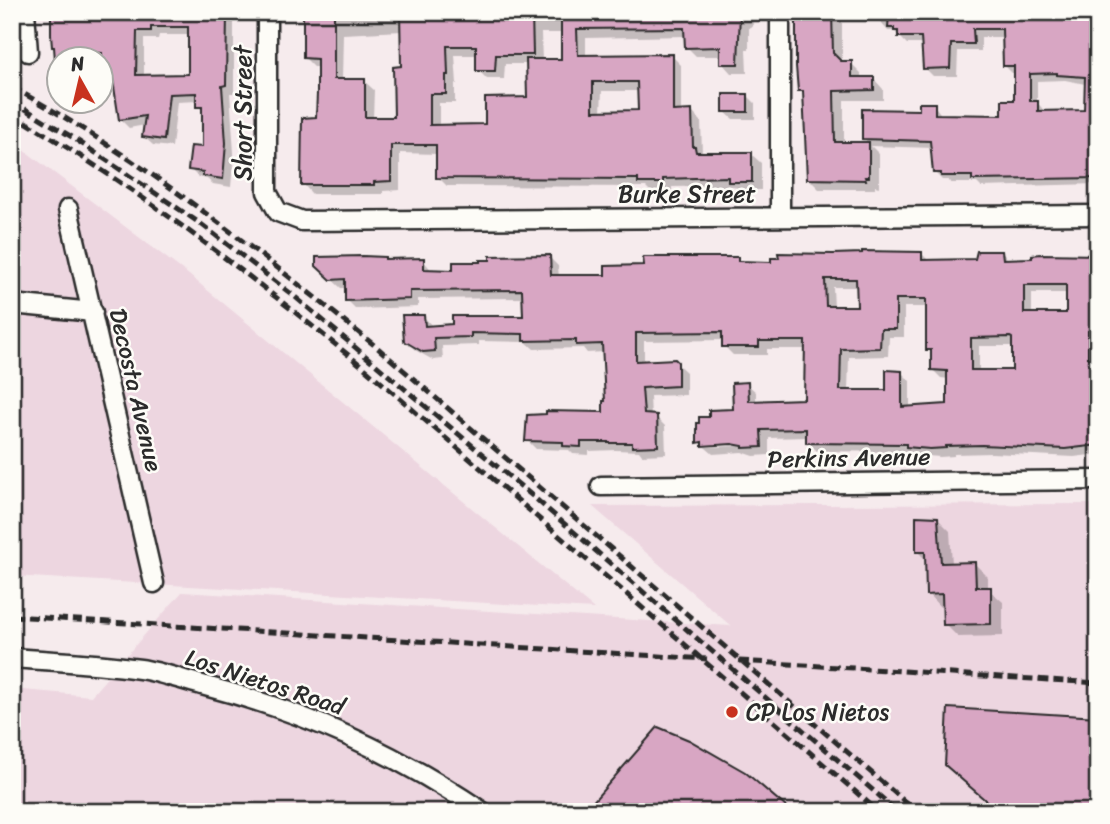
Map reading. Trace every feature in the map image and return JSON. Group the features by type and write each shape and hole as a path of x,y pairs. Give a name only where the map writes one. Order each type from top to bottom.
{"street":[{"path":"24,12 28,52"},
{"name":"Short Street","path":"267,12 267,192 278,212"},
{"path":"780,12 780,217"},
{"name":"Decosta Avenue","path":"68,209 154,583"},
{"name":"Burke Street","path":"278,212 302,221 1098,215"},
{"path":"12,304 93,312"},
{"name":"Perkins Avenue","path":"601,486 1098,480"},
{"name":"Los Nietos Road","path":"12,658 142,669 223,690 306,717 385,752 437,781 483,812"}],"shaded area":[{"path":"12,141 189,275 594,609 12,576"},
{"path":"1098,504 1098,812 12,812 12,689 91,696 182,592 731,626 592,506"}],"building":[{"path":"51,12 227,12 226,85 222,86 226,143 223,179 188,170 191,146 202,147 202,107 196,107 196,93 169,94 164,140 142,137 145,116 119,120 116,100 116,46 52,46","holes":["151,27 188,27 188,74 136,75 137,31 151,31"]},
{"path":"303,12 334,12 334,79 365,79 365,117 394,117 393,67 401,66 400,12 532,12 533,55 496,55 495,71 476,71 476,46 447,46 446,94 430,94 430,125 485,124 485,98 527,97 526,59 561,59 561,12 740,12 738,64 720,64 720,47 685,48 684,28 577,29 578,55 673,54 673,111 692,110 693,147 696,152 752,152 752,182 728,182 728,177 663,179 663,183 638,183 638,179 436,178 436,145 391,145 391,181 374,182 374,185 301,185 302,118 316,117 317,93 317,59 303,58","holes":["593,82 637,82 638,110 593,111"]},
{"path":"796,12 832,12 833,53 841,61 852,61 852,77 874,77 874,90 834,91 835,142 869,142 869,177 865,177 866,180 807,179 803,91 798,91 796,66"},
{"path":"889,12 1098,12 1098,178 972,180 972,176 941,176 941,173 933,173 930,141 862,139 862,109 919,110 919,103 935,103 935,114 1002,115 1002,100 1014,100 1014,66 1003,66 1002,29 973,29 974,44 951,44 950,68 923,69 921,37 898,37 898,31 888,28","holes":["1030,74 1085,77 1084,110 1038,111 1038,101 1030,101"]},
{"path":"723,94 748,94 748,112 723,112"},
{"path":"977,251 1002,251 1003,259 1032,258 1032,255 1041,254 1098,255 1098,299 1094,300 1094,331 1088,331 1088,358 1098,358 1098,445 1065,449 982,445 930,449 906,447 906,444 806,443 806,429 761,430 762,447 743,448 732,444 702,446 702,442 697,443 699,417 709,417 709,410 733,409 732,383 748,382 749,401 804,399 805,341 759,341 759,347 722,347 722,332 636,333 636,361 675,359 678,362 678,386 642,388 644,414 657,415 658,446 632,447 632,443 581,442 581,447 563,446 563,442 525,441 527,415 546,414 546,411 603,412 605,401 602,344 576,345 576,340 523,341 523,334 471,333 471,337 434,338 435,351 423,352 404,341 402,315 424,315 425,326 452,324 452,316 523,316 522,290 410,291 410,299 345,301 345,279 331,280 316,266 316,257 363,256 385,259 424,258 424,269 453,270 453,262 480,262 490,260 490,256 550,255 551,275 605,275 605,266 644,265 643,257 738,257 738,261 771,262 771,258 779,258 778,253 922,252 922,260 975,259","holes":["825,279 856,279 857,306 826,306","1024,285 1066,285 1066,313 1024,313","896,299 926,299 926,350 931,350 931,370 947,371 947,404 902,407 902,371 886,370 886,390 840,390 841,349 880,348 881,329 896,329","971,338 1012,338 1012,370 971,370"]},
{"path":"916,516 938,517 941,563 975,562 976,587 991,587 991,624 943,625 942,594 926,595 925,552 916,552"},
{"path":"948,708 1098,717 1098,812 999,812 945,765"},
{"path":"658,727 689,740 745,772 792,812 584,812"}],"railway":[{"path":"12,87 61,115 156,177 247,244 379,349 917,812"},
{"path":"12,101 72,137 201,224 294,296 530,494 898,812"},
{"path":"12,114 151,204 239,269 368,371 879,812"},
{"path":"12,616 707,659"},
{"path":"739,661 1098,683"}],"place":[{"name":"CP Los Nietos","path":"732,712"}]}
